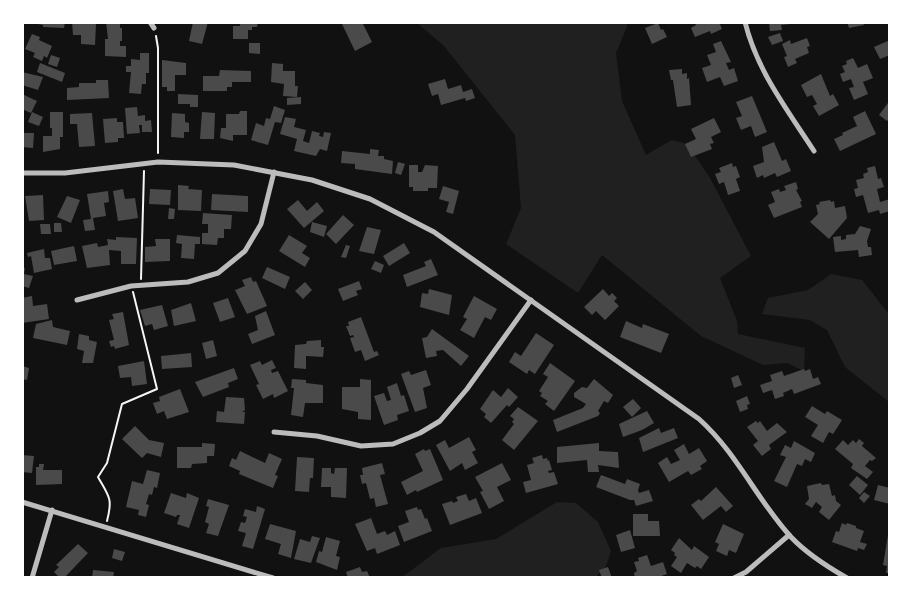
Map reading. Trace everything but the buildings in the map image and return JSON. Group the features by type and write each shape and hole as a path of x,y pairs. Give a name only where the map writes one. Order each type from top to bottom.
{"street":[{"path":"745,22 761,69 814,150"},
{"path":"22,173 65,173 158,162 234,165 312,180 370,200 434,232 699,419 738,462 789,535 821,562 847,578"},
{"path":"77,300 132,286 188,282 218,273 244,251 261,224 274,172"},
{"path":"274,432 317,436 361,446 393,444 420,433 440,421 467,389 531,300"},
{"path":"22,502 273,578"},
{"path":"32,578 52,510"},
{"path":"734,578 746,572 789,535"}],"path":[{"path":"152,25 158,48 158,162"},
{"path":"141,285 145,163"},
{"path":"105,527 111,505 108,493 98,477 107,463 122,404 157,390 132,286"}],"shaded area":[{"path":"417,23 627,23 616,53 622,101 646,155 672,140 687,144 710,178 751,256 720,278 737,321 738,334 805,348 804,371 787,363 763,365 701,336 602,255 578,293 506,244 521,208 515,135 444,46"},
{"path":"831,274 862,280 889,314 889,402 845,367 827,330 810,320 762,314 768,298 808,290"},
{"path":"557,502 576,503 598,522 611,551 606,566 596,577 401,578 441,548 496,539"}]}
